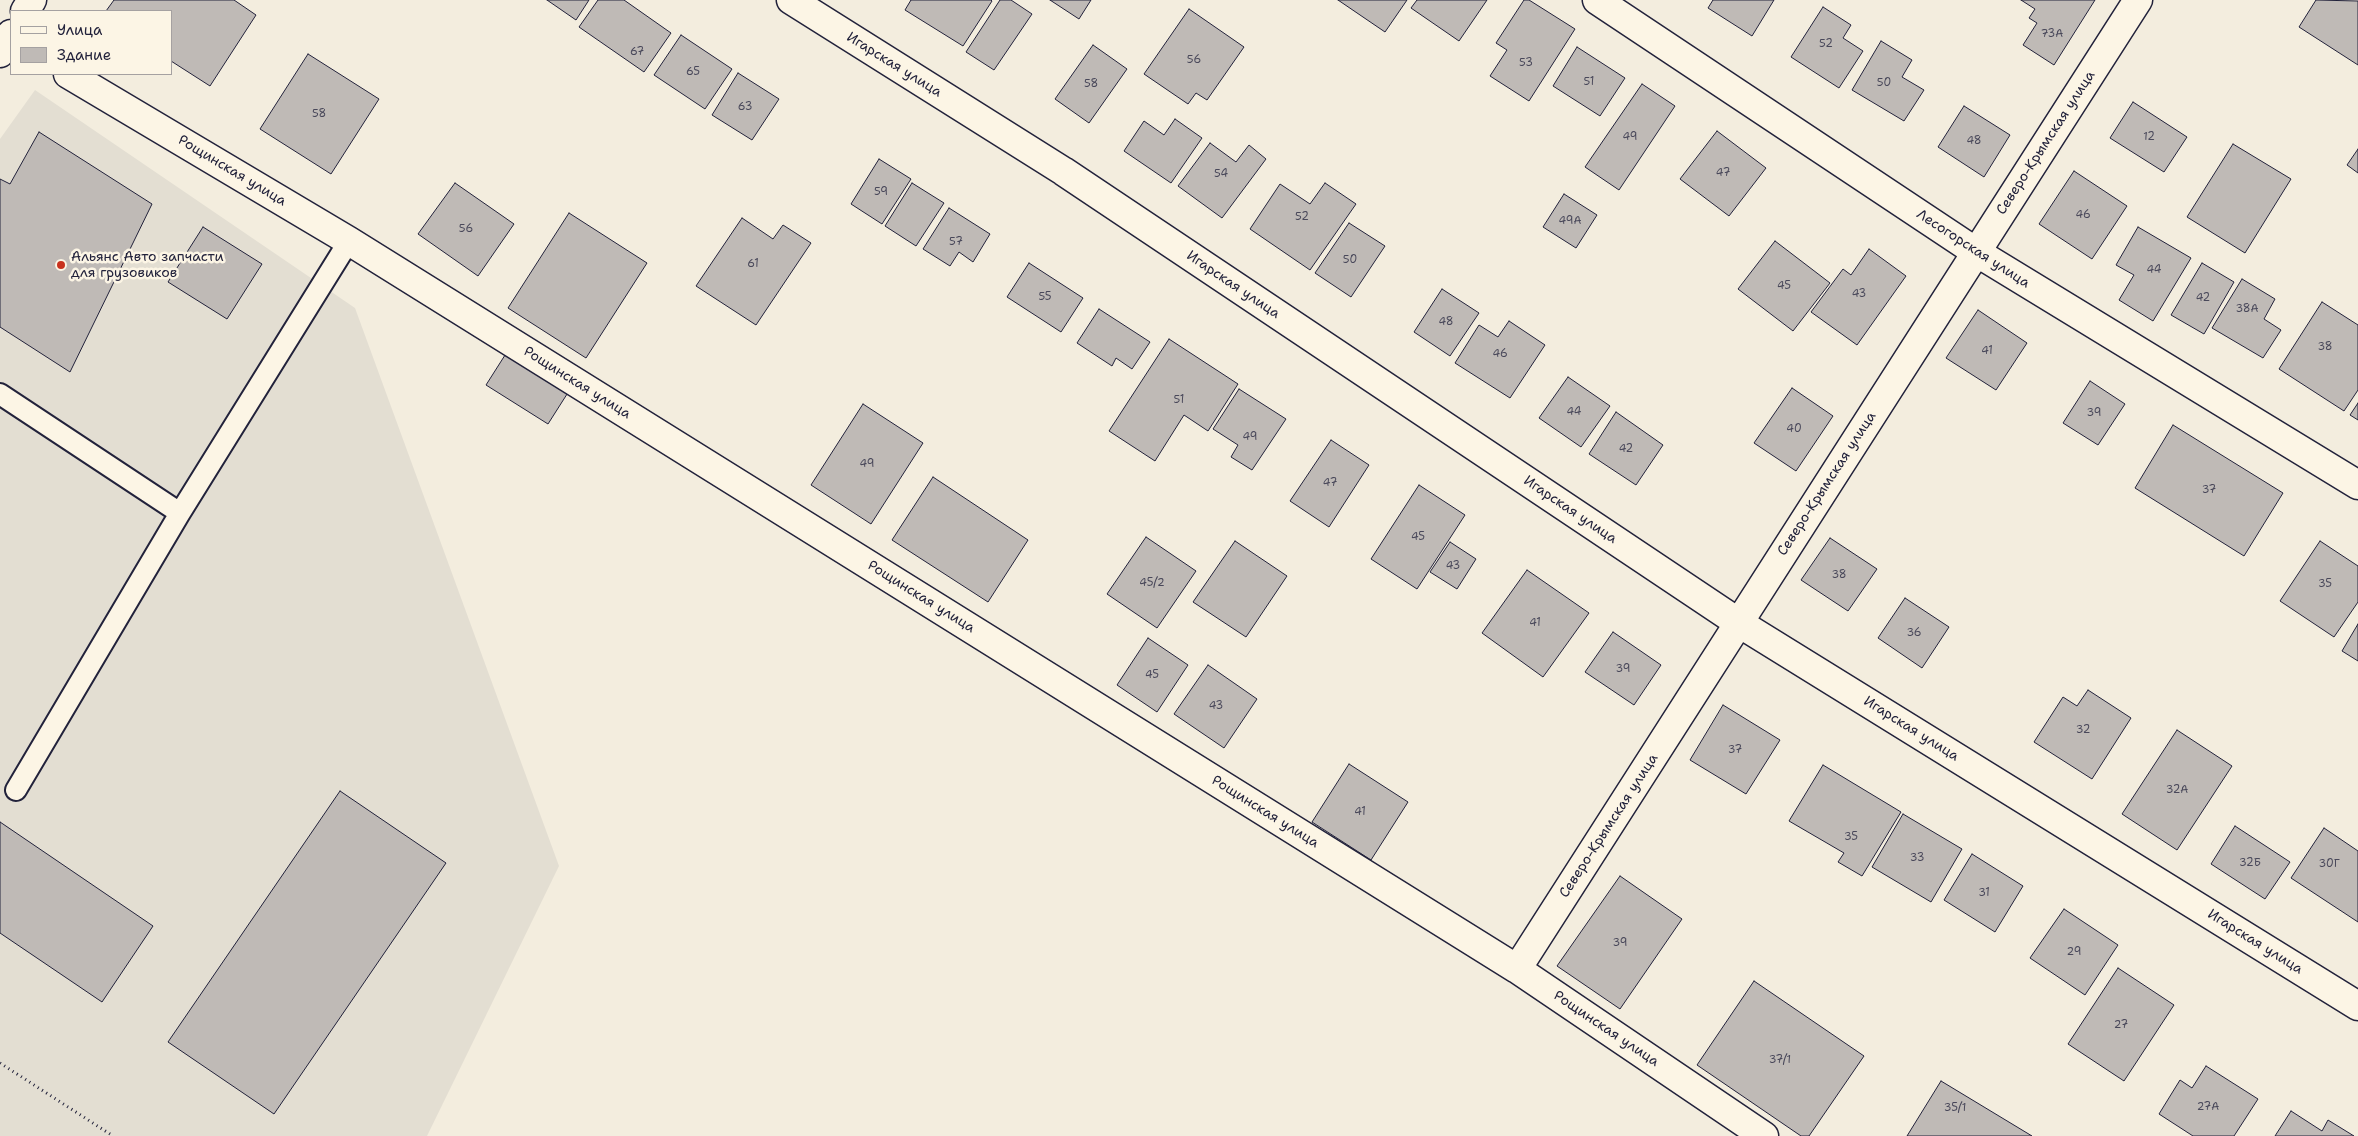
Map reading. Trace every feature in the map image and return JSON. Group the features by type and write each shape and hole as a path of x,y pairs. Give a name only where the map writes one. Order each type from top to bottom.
{"street":[{"name":"Игарская улица","path":"791,0 1063,171 1739,622 2358,1006"},
{"name":"Лесогорская улица","path":"1597,0 1976,252 2358,485"},
{"name":"Северо-Крымская улица","path":"1517,969 2138,0"},
{"name":"Рощинская улица","path":"70,75 349,241 1517,969 1764,1136"}],"lane":[{"path":"16,790 180,513 349,241"},
{"path":"0,394 180,513"}],"path":[{"path":"0,1064 113,1136"}],"shaded area":[{"path":"35,90 355,308 559,866 427,1136 0,1136 0,139"}],"building":[{"path":"114,0 234,0 256,15 210,86 172,62 172,10 107,10"},
{"path":"547,0 589,0 576,20"},
{"path":"598,0 624,0 671,33 644,72 579,27"},
{"path":"911,0 992,1 963,46 905,10"},
{"path":"1000,0 1011,0 1032,14 994,70 966,52"},
{"path":"1050,0 1091,0 1079,19"},
{"path":"1338,0 1407,0 1385,32"},
{"path":"1417,0 1487,0 1459,41 1411,8"},
{"path":"1524,0 1529,0 1575,29 1529,101 1490,76 1507,50 1496,43"},
{"path":"1713,0 1774,0 1752,36 1708,8"},
{"path":"2021,0 2095,0 2054,65 2023,45 2037,23 2029,18 2035,9"},
{"path":"2316,0 2358,1 2358,65 2299,27"},
{"path":"1823,7 1851,25 1843,38 1863,51 1839,88 1791,57"},
{"path":"1189,9 1244,47 1207,100 1196,93 1188,104 1144,74"},
{"path":"681,35 732,69 705,109 654,75"},
{"path":"1881,41 1912,60 1902,77 1924,90 1904,121 1852,90"},
{"path":"1093,45 1127,69 1089,123 1055,99"},
{"path":"1577,47 1625,78 1600,116 1553,86"},
{"path":"308,54 379,99 331,174 260,129"},
{"path":"738,73 779,99 752,140 712,115"},
{"path":"1642,84 1675,106 1619,190 1585,167"},
{"path":"2133,102 2187,137 2164,172 2110,138"},
{"path":"1964,106 2010,135 1984,177 1938,147"},
{"path":"1175,119 1202,138 1171,183 1124,151 1144,121 1164,135"},
{"path":"1717,131 1766,168 1729,216 1680,179"},
{"name":"Альянс Авто запчасти для грузовиков","path":"39,132 152,204 70,372 0,327 0,179 10,184"},
{"path":"1210,143 1236,162 1249,145 1266,159 1222,218 1178,186"},
{"path":"2233,144 2291,179 2245,253 2187,217"},
{"path":"2358,149 2358,173 2347,165"},
{"path":"879,159 911,179 882,224 851,204"},
{"path":"2074,171 2127,206 2092,259 2039,224"},
{"path":"455,183 514,224 478,276 418,234"},
{"path":"912,183 944,203 916,246 885,226"},
{"path":"1325,183 1356,204 1310,270 1250,229 1280,184 1310,204"},
{"path":"1564,194 1597,215 1576,248 1543,227"},
{"path":"949,208 990,234 973,262 959,252 950,266 923,249"},
{"path":"569,213 647,263 586,358 508,308"},
{"path":"742,218 773,239 783,225 811,243 756,325 696,286"},
{"path":"1349,223 1385,246 1351,297 1315,273"},
{"path":"203,227 262,264 227,319 168,282"},
{"path":"2138,227 2191,258 2153,321 2119,300 2134,275 2116,265"},
{"path":"1775,241 1830,283 1793,331 1738,289"},
{"path":"1869,249 1906,276 1857,345 1811,312 1843,269 1851,275"},
{"path":"1029,263 1083,298 1061,332 1007,297"},
{"path":"2202,263 2234,282 2204,334 2171,315"},
{"path":"2242,279 2275,299 2264,319 2281,330 2263,358 2212,328"},
{"path":"1442,289 1479,313 1450,356 1414,332"},
{"path":"2322,302 2358,325 2358,390 2344,411 2279,369"},
{"path":"1099,309 1150,342 1132,369 1116,358 1112,366 1077,343"},
{"path":"1978,310 2027,343 1996,390 1946,358"},
{"path":"1509,321 1545,345 1510,398 1455,363 1479,325 1498,337"},
{"path":"1169,339 1238,384 1208,431 1184,415 1155,461 1109,431"},
{"path":"507,352 569,391 548,424 486,385"},
{"path":"1568,377 1610,406 1581,447 1539,418"},
{"path":"2090,381 2125,404 2098,445 2063,423"},
{"path":"1792,388 1833,416 1796,471 1754,443"},
{"path":"1239,389 1286,419 1252,470 1231,457 1238,445 1213,429"},
{"path":"2358,403 2358,420 2350,415"},
{"path":"863,404 923,443 871,524 811,485"},
{"path":"1616,412 1663,445 1636,485 1589,454"},
{"path":"2173,425 2283,493 2244,556 2135,488"},
{"path":"1331,440 1369,465 1329,527 1290,501"},
{"path":"933,477 1028,540 988,602 892,540"},
{"path":"1419,485 1465,515 1417,589 1371,559"},
{"path":"1146,537 1196,571 1157,628 1107,594"},
{"path":"1830,538 1877,569 1848,611 1801,580"},
{"path":"1235,541 1287,576 1246,637 1193,602"},
{"path":"2320,541 2358,566 2358,602 2334,637 2280,601"},
{"path":"1450,542 1476,559 1457,589 1430,572"},
{"path":"1527,570 1589,613 1543,677 1482,633"},
{"path":"1905,598 1949,627 1922,668 1878,638"},
{"path":"2358,624 2358,661 2342,651"},
{"path":"1613,632 1661,665 1634,705 1585,672"},
{"path":"1148,638 1188,665 1157,712 1117,685"},
{"path":"1208,665 1257,699 1224,748 1174,714"},
{"path":"2088,690 2131,718 2092,779 2034,742 2063,697 2077,706"},
{"path":"1723,705 1780,740 1746,794 1690,760"},
{"path":"2177,730 2232,766 2177,850 2122,814"},
{"path":"1349,764 1408,802 1371,860 1312,822"},
{"path":"1823,765 1901,812 1862,876 1838,862 1844,853 1789,821"},
{"path":"340,791 446,863 274,1114 168,1042"},
{"path":"1903,814 1962,849 1931,902 1872,867"},
{"path":"0,822 153,926 102,1002 0,933"},
{"path":"2235,826 2290,862 2265,899 2211,864"},
{"path":"2324,828 2358,851 2358,922 2291,878"},
{"path":"1972,854 2023,886 1995,932 1944,900"},
{"path":"1620,876 1682,919 1620,1009 1557,966"},
{"path":"2064,909 2118,945 2085,995 2030,958"},
{"path":"2118,968 2174,1005 2124,1081 2068,1044"},
{"path":"1754,981 1864,1056 1809,1136 1801,1136 1697,1065"},
{"path":"2206,1066 2258,1099 2234,1136 2193,1136 2159,1114 2180,1080 2192,1088"},
{"path":"1941,1081 2032,1136 1907,1136"},
{"path":"2291,1111 2322,1131 2328,1120 2354,1136 2275,1136"}],"place":[{"name":"Альянс Авто запчасти для грузовиков","path":"61,265"}]}
